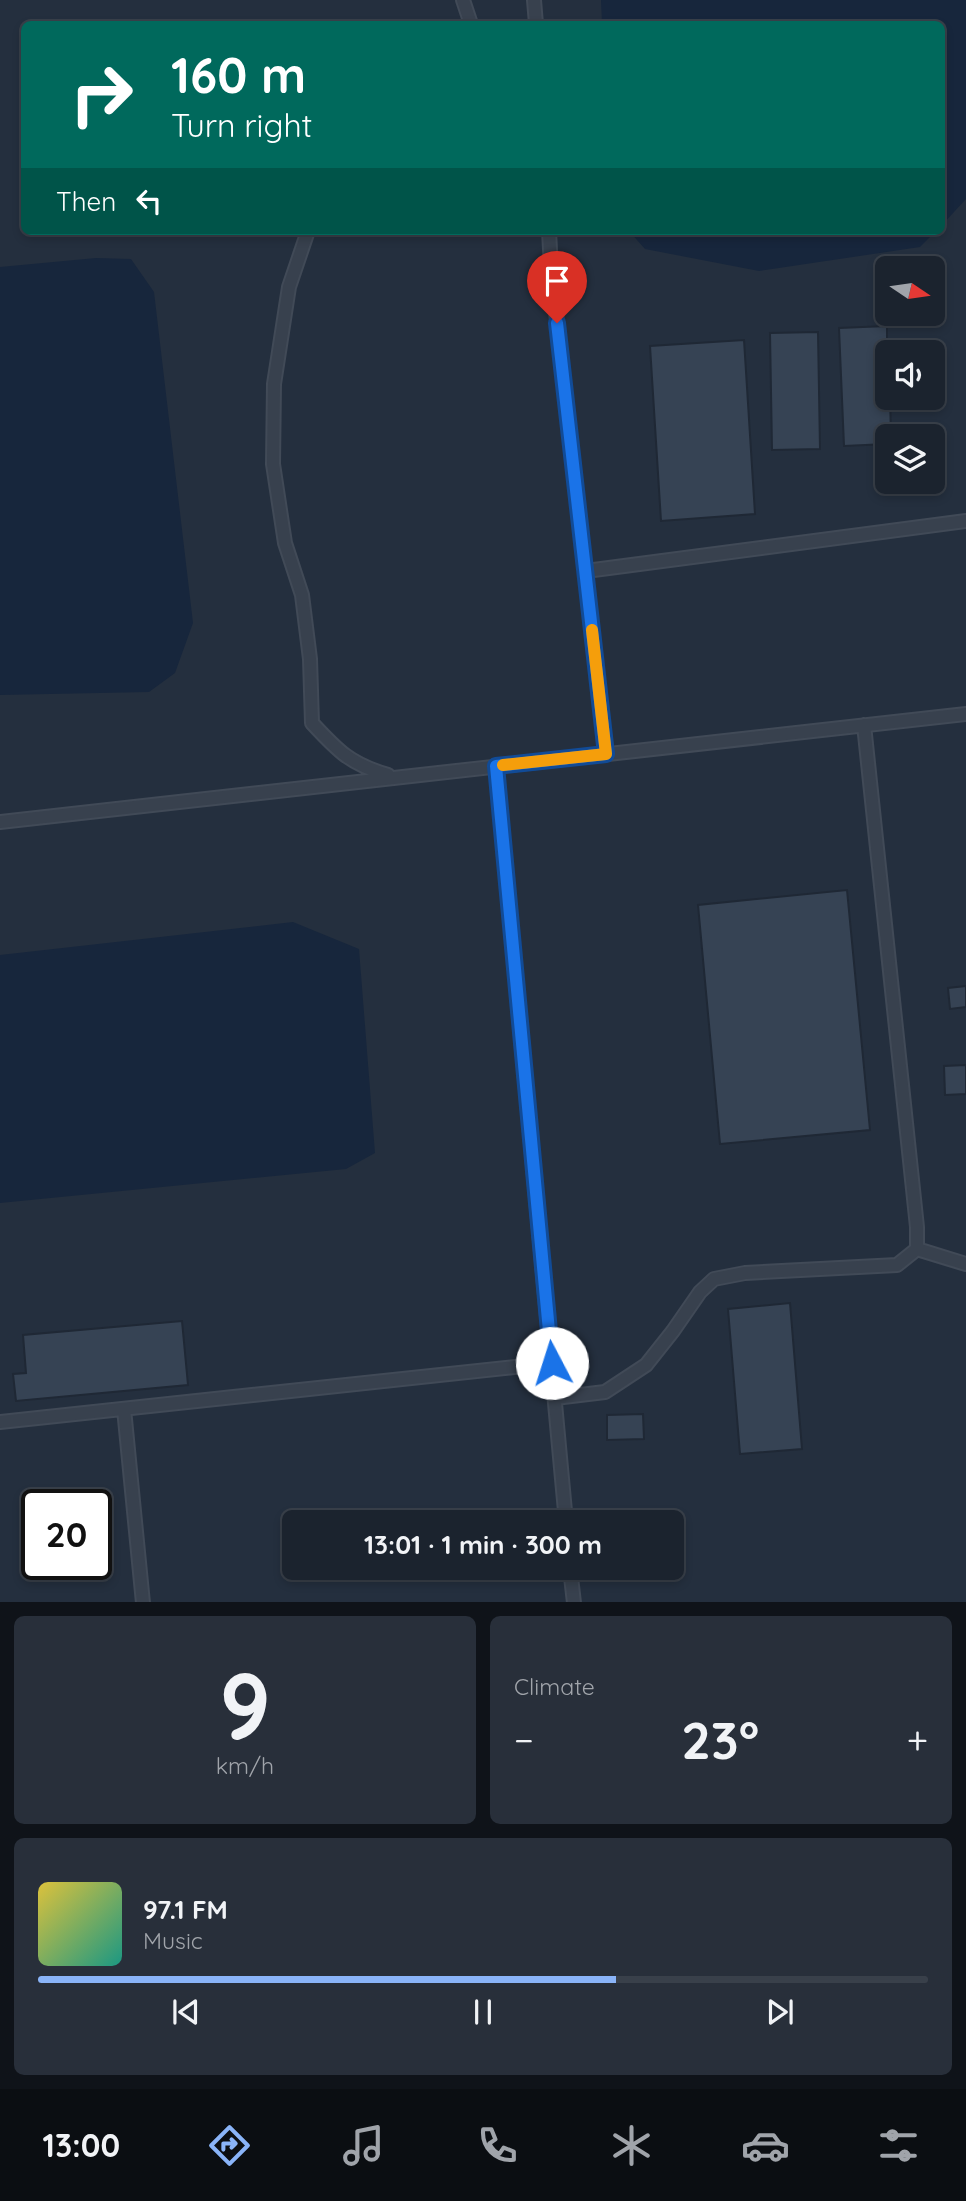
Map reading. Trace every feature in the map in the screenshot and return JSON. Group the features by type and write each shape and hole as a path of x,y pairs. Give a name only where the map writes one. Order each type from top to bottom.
{"lane":[{"path":"463,0 470,21"},
{"path":"534,0 536,21"},
{"path":"307,235 289,287 274,384 273,464 285,543 302,595 310,659 312,723 341,754 370,770 394,777"},
{"path":"549,235 606,754"},
{"path":"586,570 966,521"},
{"path":"0,821 966,714"},
{"path":"864,725 917,1227 917,1249"},
{"path":"496,766 565,1510"},
{"path":"917,1249 966,1264"},
{"path":"555,1398 605,1392 646,1365 700,1292 714,1279 745,1273 897,1265 917,1249"},
{"path":"0,1422 552,1363"},
{"path":"124,1409 143,1602"},
{"path":"571,1580 574,1602"}],"water":[{"path":"601,0 966,0 966,199 945,222 945,21 602,21"},
{"path":"633,235 932,235 920,247 759,271 645,249"},
{"path":"96,258 131,259 154,292 193,623 175,673 149,692 0,695 0,267"},
{"path":"293,922 359,949 375,1153 346,1169 0,1203 0,955"}],"building":[{"path":"887,326 887,340 875,340 875,410 890,410 891,424 875,424 875,445 844,446 839,328"},
{"path":"818,332 820,449 772,450 770,333"},
{"path":"744,340 755,514 661,521 650,346"},
{"path":"847,890 870,1130 720,1144 698,905"},
{"path":"966,986 966,1007 950,1009 948,988"},
{"path":"966,1065 966,1094 945,1095 944,1066"},
{"path":"790,1303 802,1449 740,1454 728,1309"},
{"path":"182,1321 188,1385 16,1401 13,1374 26,1373 23,1335"},
{"path":"643,1414 644,1439 607,1440 607,1415"}],"slow traffic":[{"path":"503,765 606,754 592,630"}],"route":[{"path":"552,1363 496,766 606,754 557,323"}]}
